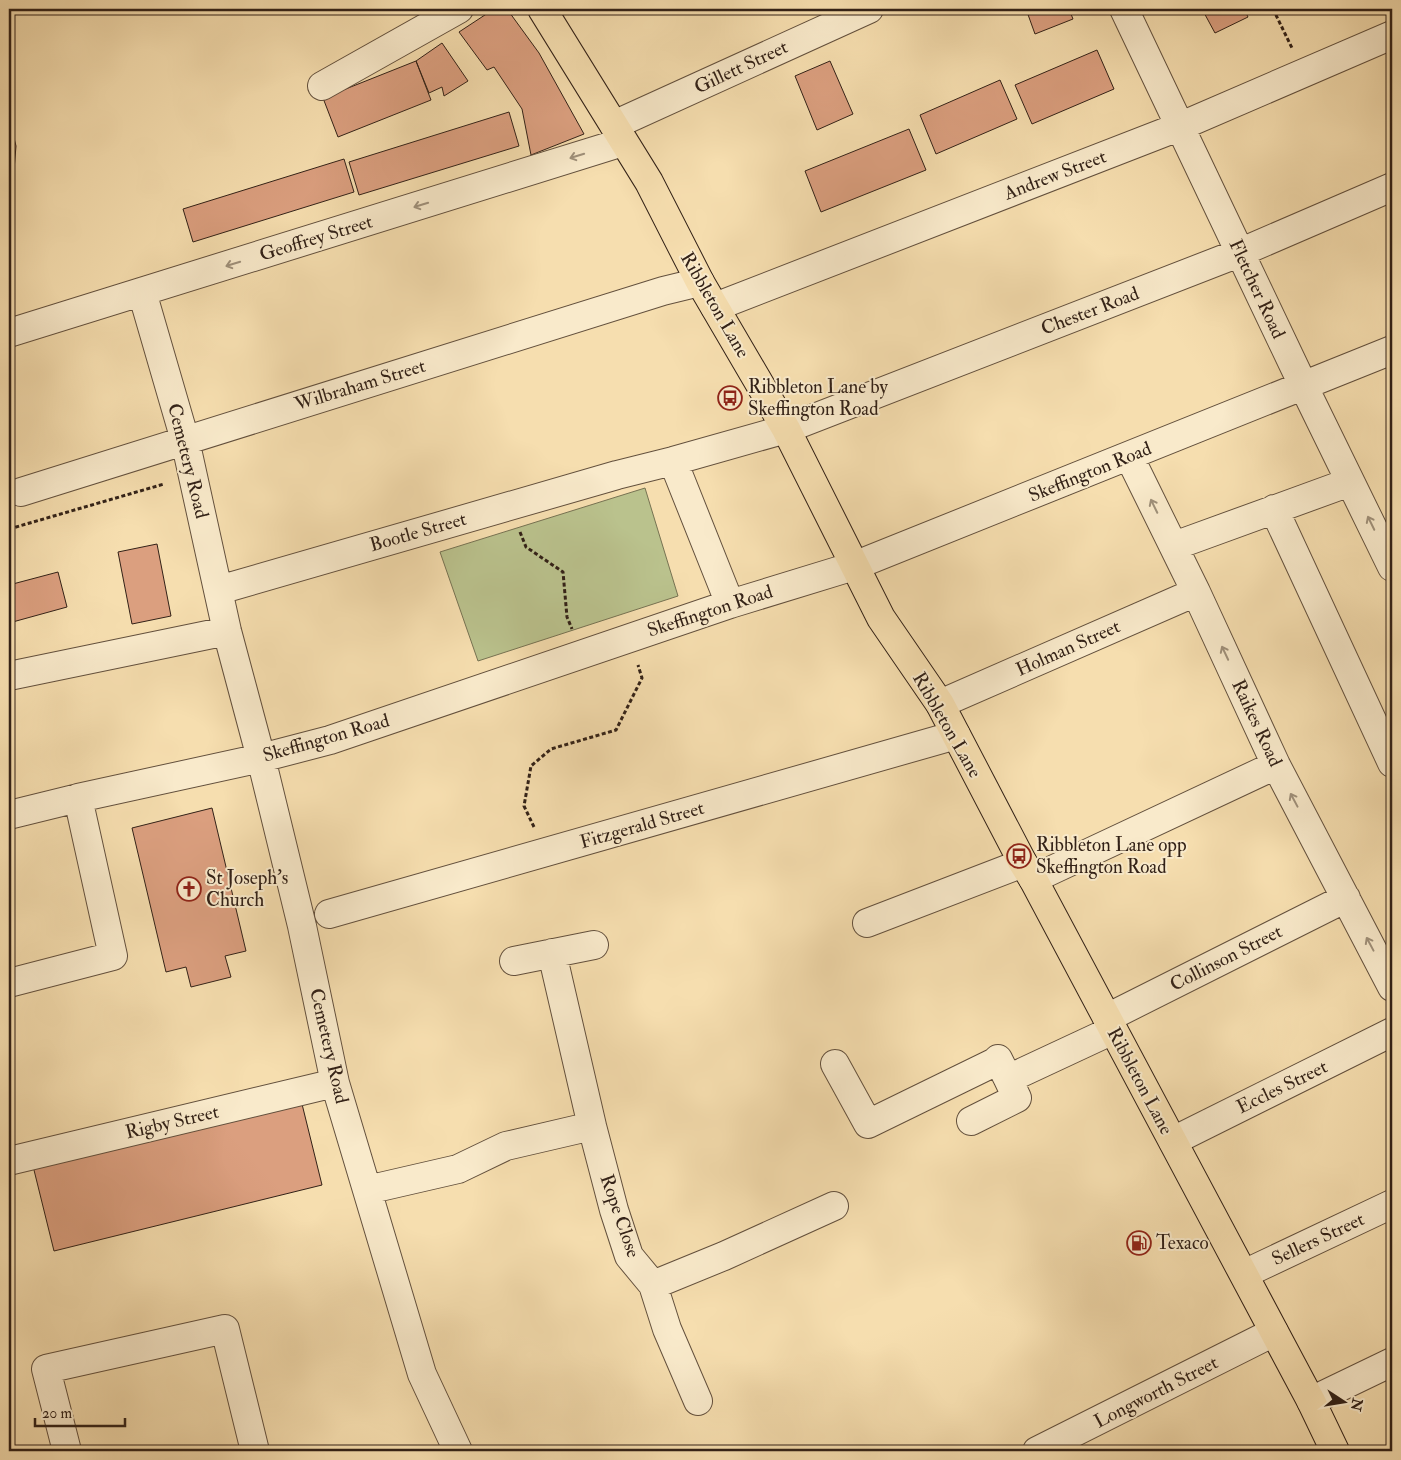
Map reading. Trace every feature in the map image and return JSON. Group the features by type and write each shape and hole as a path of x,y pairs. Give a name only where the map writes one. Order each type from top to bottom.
{"main road":[{"name":"Ribbleton Lane","path":"542,9 649,182 700,282 786,429 880,618 940,704 1244,1274 1311,1401 1335,1451"}],"street":[{"path":"322,86 458,9"},
{"name":"Gillett Street","path":"618,134 869,9"},
{"name":"Fletcher Road","path":"1124,9 1181,126 1239,253 1392,567"},
{"name":"Andrew Street","path":"715,307 1181,126 1392,35"},
{"name":"Geoffrey Street","path":"9,333 142,292 618,134"},
{"name":"Chester Road","path":"786,429 1239,253 1392,186"},
{"name":"Wilbraham Street","path":"21,492 644,296 700,282"},
{"name":"Cemetery Road","path":"142,292 185,440 227,631 261,758 302,926 336,1083 422,1374 458,1451"},
{"name":"Skeffington Road","path":"9,815 261,758 330,740 730,604 854,566 1392,350"},
{"name":"Bootle Street","path":"219,590 630,471 673,461 786,429"},
{"name":"Raikes Road","path":"1129,456 1196,592 1276,765 1392,987"},
{"path":"673,461 730,604"},
{"path":"1174,546 1350,482"},
{"path":"1274,509 1392,763"},
{"name":"Holman Street","path":"940,704 1196,592"},
{"path":"9,676 227,631"},
{"name":"Fitzgerald Street","path":"329,914 956,735"},
{"path":"867,923 1028,871 1276,765"},
{"path":"9,983 113,956 78,798"},
{"name":"Collinson Street","path":"1008,1079 1346,898"},
{"path":"514,960 594,945"},
{"name":"Rope Close","path":"552,953 592,1126 614,1210 629,1256 653,1285"},
{"name":"Eccles Street","path":"1173,1141 1392,1032"},
{"path":"835,1064 868,1124 998,1059 1017,1098 971,1121"},
{"name":"Rigby Street","path":"9,1161 336,1083"},
{"path":"367,1190 458,1169 506,1146 592,1126"},
{"name":"Sellers Street","path":"1244,1274 1392,1204"},
{"path":"698,1400 667,1329 653,1285 724,1256 834,1206"},
{"path":"67,1451 46,1369 225,1329 255,1451"},
{"name":"Longworth Street","path":"1037,1451 1274,1332"},
{"path":"1311,1401 1392,1362"}],"path":[{"path":"1273,9 1304,73"},
{"path":"9,529 193,476"},
{"path":"510,506 526,546 563,572 567,617 574,633"},
{"path":"545,852 524,806 531,766 551,749 616,730 642,678 631,637"}],"green space":[{"path":"645,488 678,596 478,661 440,552"}],"building":[{"path":"494,9 507,9 539,53 584,134 531,155 522,109 494,67 487,70 459,32"},
{"path":"1026,9 1069,9 1073,19 1035,34"},
{"path":"1202,9 1244,9 1248,17 1215,33"},
{"path":"442,43 468,81 444,96 442,87 429,93 416,61"},
{"path":"1097,50 1114,89 1032,124 1015,85"},
{"path":"416,61 431,100 338,137 323,98"},
{"path":"830,61 853,114 817,130 795,76"},
{"path":"1000,80 1017,119 936,154 920,115"},
{"path":"509,112 519,146 359,195 349,162"},
{"path":"9,118 16,146 13,182 9,191"},
{"path":"909,129 926,170 821,212 805,171"},
{"path":"344,159 354,192 193,242 183,209"},
{"path":"157,544 171,616 132,624 118,552"},
{"path":"58,572 67,607 9,623 9,585"},
{"name":"St Joseph's Church","path":"212,808 246,951 225,956 231,977 191,987 186,967 166,972 132,828"},
{"path":"301,1100 322,1185 54,1251 33,1166"}],"place":[{"name":"Ribbleton Lane by Skeffington Road","path":"730,398"},
{"name":"Ribbleton Lane opp Skeffington Road","path":"1019,856"},
{"name":"St Joseph's Church","path":"189,889"},
{"name":"Texaco","path":"1139,1243"}]}
